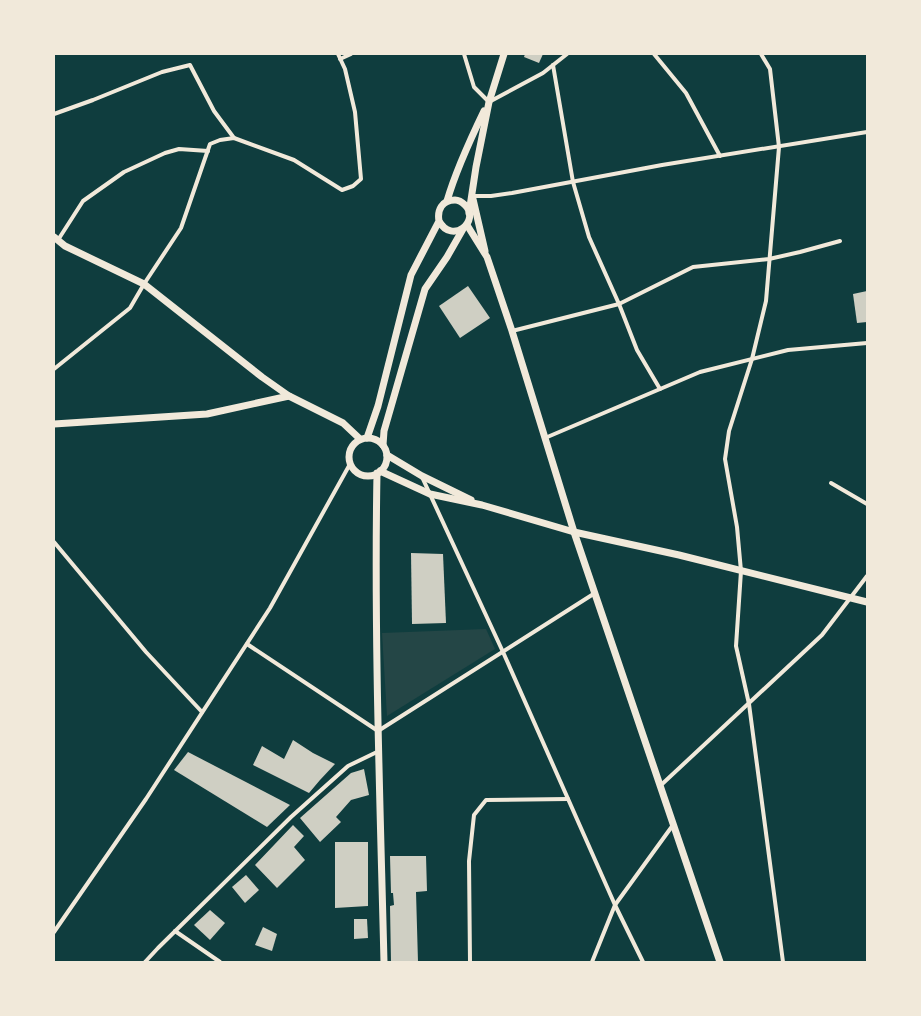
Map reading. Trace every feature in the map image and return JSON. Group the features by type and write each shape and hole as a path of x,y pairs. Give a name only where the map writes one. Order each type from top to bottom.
{"street":[{"path":"54,369 130,308 181,228 210,144 220,140 234,138 294,160 342,190 353,186 361,179 355,112 345,69 338,54"},
{"path":"340,59 351,54"},
{"path":"464,54 474,87 489,102"},
{"path":"383,445 376,439 363,438 355,442 351,447 348,458 353,470 363,476 369,476 379,472 384,467 387,455 383,445 384,430 425,289 447,257 469,219 476,167 489,102 504,54"},
{"path":"447,201 452,184 469,142 489,102 543,73 567,54"},
{"path":"654,54 686,93 720,156"},
{"path":"761,54 770,69 779,147 766,301 752,359 730,431 725,459 737,527 741,571 736,646 748,704 783,962"},
{"path":"54,114 162,72 190,65 214,111 234,138"},
{"path":"553,65 573,182 590,237 637,350 660,389"},
{"path":"473,196 498,195 662,165 867,132"},
{"path":"208,151 179,149 165,152 124,172 83,201 56,239 65,246 144,284 288,396 343,423 363,438"},
{"path":"473,196 487,257 512,331 574,532 720,962"},
{"path":"465,227 458,231 452,232 446,230 439,221 439,210 447,201 459,200 468,208 469,213"},
{"path":"363,438 378,406 411,275 439,221"},
{"path":"465,227 487,257"},
{"path":"512,331 619,304 693,266 769,259 840,241"},
{"path":"545,438 700,372 788,350 867,343"},
{"path":"54,424 207,414 288,396"},
{"path":"387,455 422,476 482,505"},
{"path":"54,932 146,799 270,608 350,464"},
{"path":"379,472 430,494 482,505 574,532 679,555 867,602"},
{"path":"379,472 376,535 378,731 384,962"},
{"path":"422,476 643,962"},
{"path":"832,483 867,504"},
{"path":"54,542 146,652 202,712"},
{"path":"660,786 822,635 867,576"},
{"path":"378,731 595,594"},
{"path":"247,644 378,731"},
{"path":"145,962 291,817 348,766 379,750"},
{"path":"470,962 470,861 474,815 486,800 568,799"},
{"path":"592,962 616,905 673,824"},
{"path":"176,931 220,962"}],"shaded area":[{"path":"486,629 495,649 387,716 382,633"}],"building":[{"path":"525,54 543,54 539,63 524,57"},
{"path":"468,286 490,318 460,338 439,306"},
{"path":"867,291 867,322 857,323 853,294"},
{"path":"411,553 443,554 446,623 412,624"},
{"path":"293,740 313,753 335,764 309,793 253,765 262,746 284,759"},
{"path":"188,752 290,805 267,827 174,770"},
{"path":"364,769 369,795 351,800 336,817 341,822 320,842 300,818 351,773"},
{"path":"293,825 304,836 294,847 305,860 277,888 255,865"},
{"path":"335,842 368,842 368,906 335,908"},
{"path":"390,856 426,856 427,891 416,892 418,962 391,962 390,906 394,905 393,893 391,893"},
{"path":"246,875 259,890 245,903 232,887"},
{"path":"210,910 225,923 210,940 194,925"},
{"path":"354,919 367,919 368,938 354,939"},
{"path":"263,927 277,934 272,951 255,945"}]}
